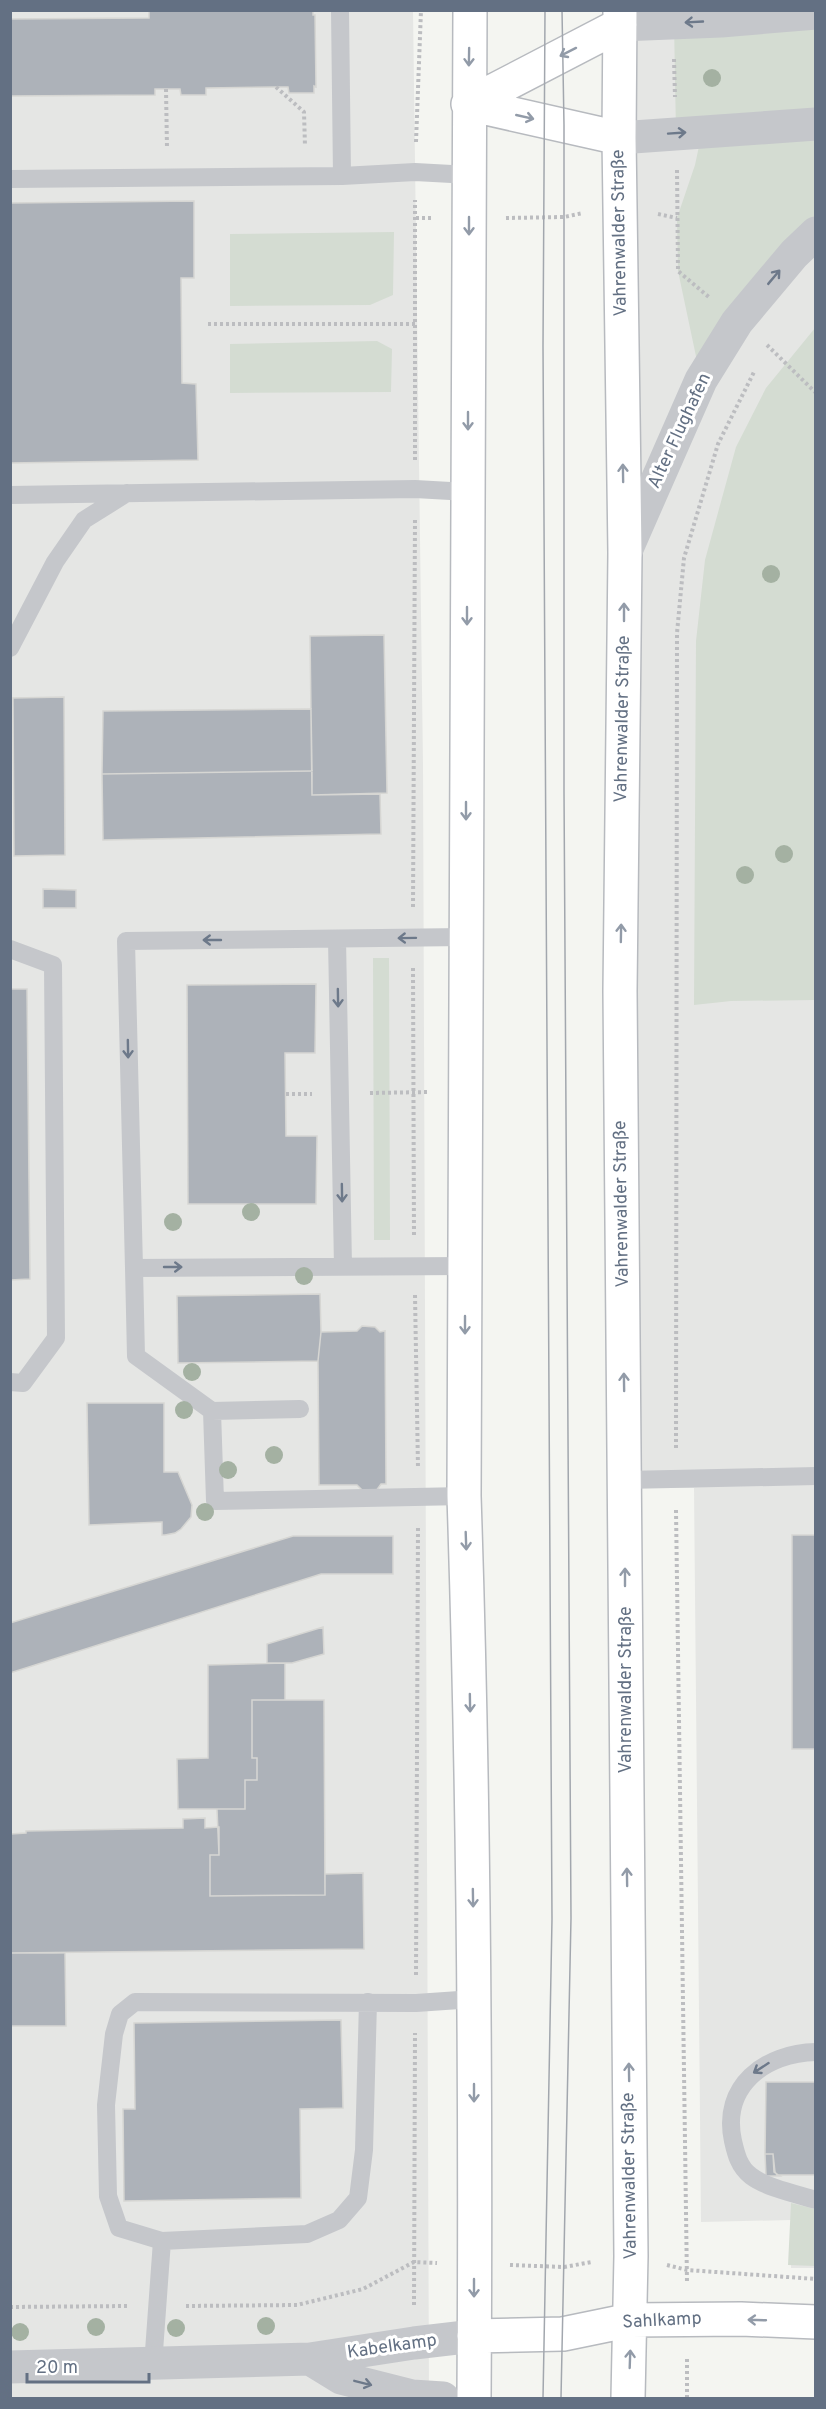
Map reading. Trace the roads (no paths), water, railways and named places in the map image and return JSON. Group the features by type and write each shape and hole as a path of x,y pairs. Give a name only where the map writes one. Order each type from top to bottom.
{"main road":[{"path":"470,10 464,1496 469,1644 474,1999 474,2398"},
{"path":"468,104 620,18"},
{"name":"Vahrenwalder Straße","path":"620,18 618,138 625,553 620,991 631,2256 628,2398"},
{"path":"468,104 618,138"},
{"name":"Sahlkamp","path":"474,2336 563,2334 631,2320 741,2319 816,2322"}],"street":[{"path":"620,18 674,23 816,13"},
{"path":"618,138 816,124"},
{"name":"Alter Flughafen","path":"625,553 701,380 737,322 794,254 816,233"},
{"name":"Kabelkamp","path":"10,2367 153,2365 310,2359 474,2336"},
{"name":"Kabelkamp","path":"310,2359 341,2378 412,2396 443,2398"}],"lane":[{"path":"340,10 342,176"},
{"path":"10,179 342,176 415,172 470,175"},
{"path":"10,495 415,489 468,492"},
{"path":"10,648 55,562 84,520 128,492"},
{"path":"300,1409 212,1411 136,1356 126,940 465,937"},
{"path":"337,939 343,1266"},
{"path":"10,949 53,965 56,1338 23,1383 10,1382"},
{"path":"134,1268 465,1266"},
{"path":"212,1411 214,1501 464,1496"},
{"path":"624,1480 816,1476"},
{"path":"368,2002 364,2150 358,2198 339,2220 307,2234 162,2241 119,2228 108,2196 106,2105 114,2034 120,2014 135,2002 368,2002 416,2003 474,1999"},
{"path":"816,2052 776,2058 751,2074 733,2101 730,2127 736,2159 751,2176 783,2191 816,2200"},
{"path":"153,2365 162,2241"}],"tram line":[{"path":"543,2398 552,1919 543,346 545,10"},
{"path":"561,2398 571,1918 562,10"}]}
